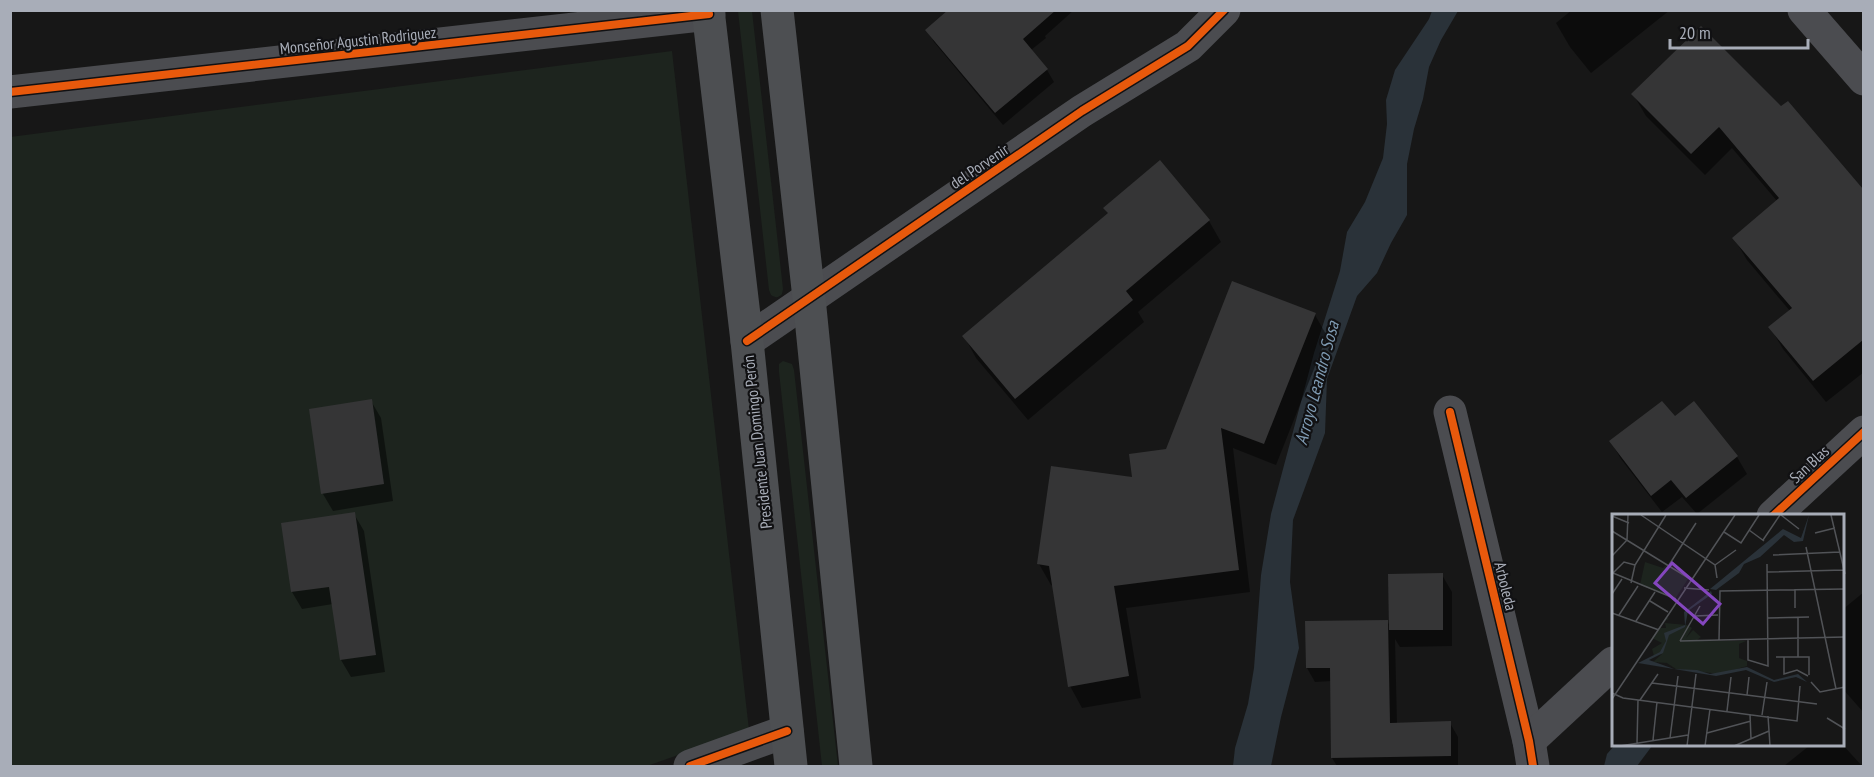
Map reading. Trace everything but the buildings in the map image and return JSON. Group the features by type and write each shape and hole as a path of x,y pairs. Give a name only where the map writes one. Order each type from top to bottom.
{"main road":[{"path":"777,10 809,298 856,766"},
{"name":"Presidente Juan Domingo Perón","path":"708,12 747,341 791,766"}],"street":[{"name":"del Porvenir","path":"747,341 1082,111 1188,46 1224,10"},
{"path":"1804,10 1863,79"},
{"name":"Monseñor Agustin Rodriguez","path":"10,92 708,12"},
{"name":"Arboleda","path":"1450,412 1531,754"},
{"name":"San Blas","path":"1775,514 1863,432"},
{"path":"1531,754 1612,664"},
{"path":"690,766 787,731"}],"shaded area":[{"path":"738,11 752,11 783,289 782,294 777,297 771,295 769,290"},
{"path":"672,51 749,730 647,766 11,766 10,137"},
{"path":"783,361 792,364 794,370 838,766 822,766 779,372 779,364"}],"water":[{"name":"Arroyo Leandro Sosa","path":"1432,11 1458,11 1429,67 1407,164 1407,215 1377,273 1357,296 1327,379 1325,433 1293,520 1290,582 1299,648 1271,766 1233,766 1235,748 1248,704 1254,668 1261,575 1271,514 1314,353 1340,271 1347,232 1365,202 1383,158 1387,124 1386,100 1395,70"},
{"path":"1613,747 1651,747 1637,766 1604,766 1607,754"}],"cycle path":[{"path":"747,341 1082,111 1188,46 1224,10"},
{"path":"10,92 709,14"},
{"path":"1450,412 1529,741 1533,766"},
{"path":"1775,514 1864,432"},
{"path":"690,766 787,731"}]}
